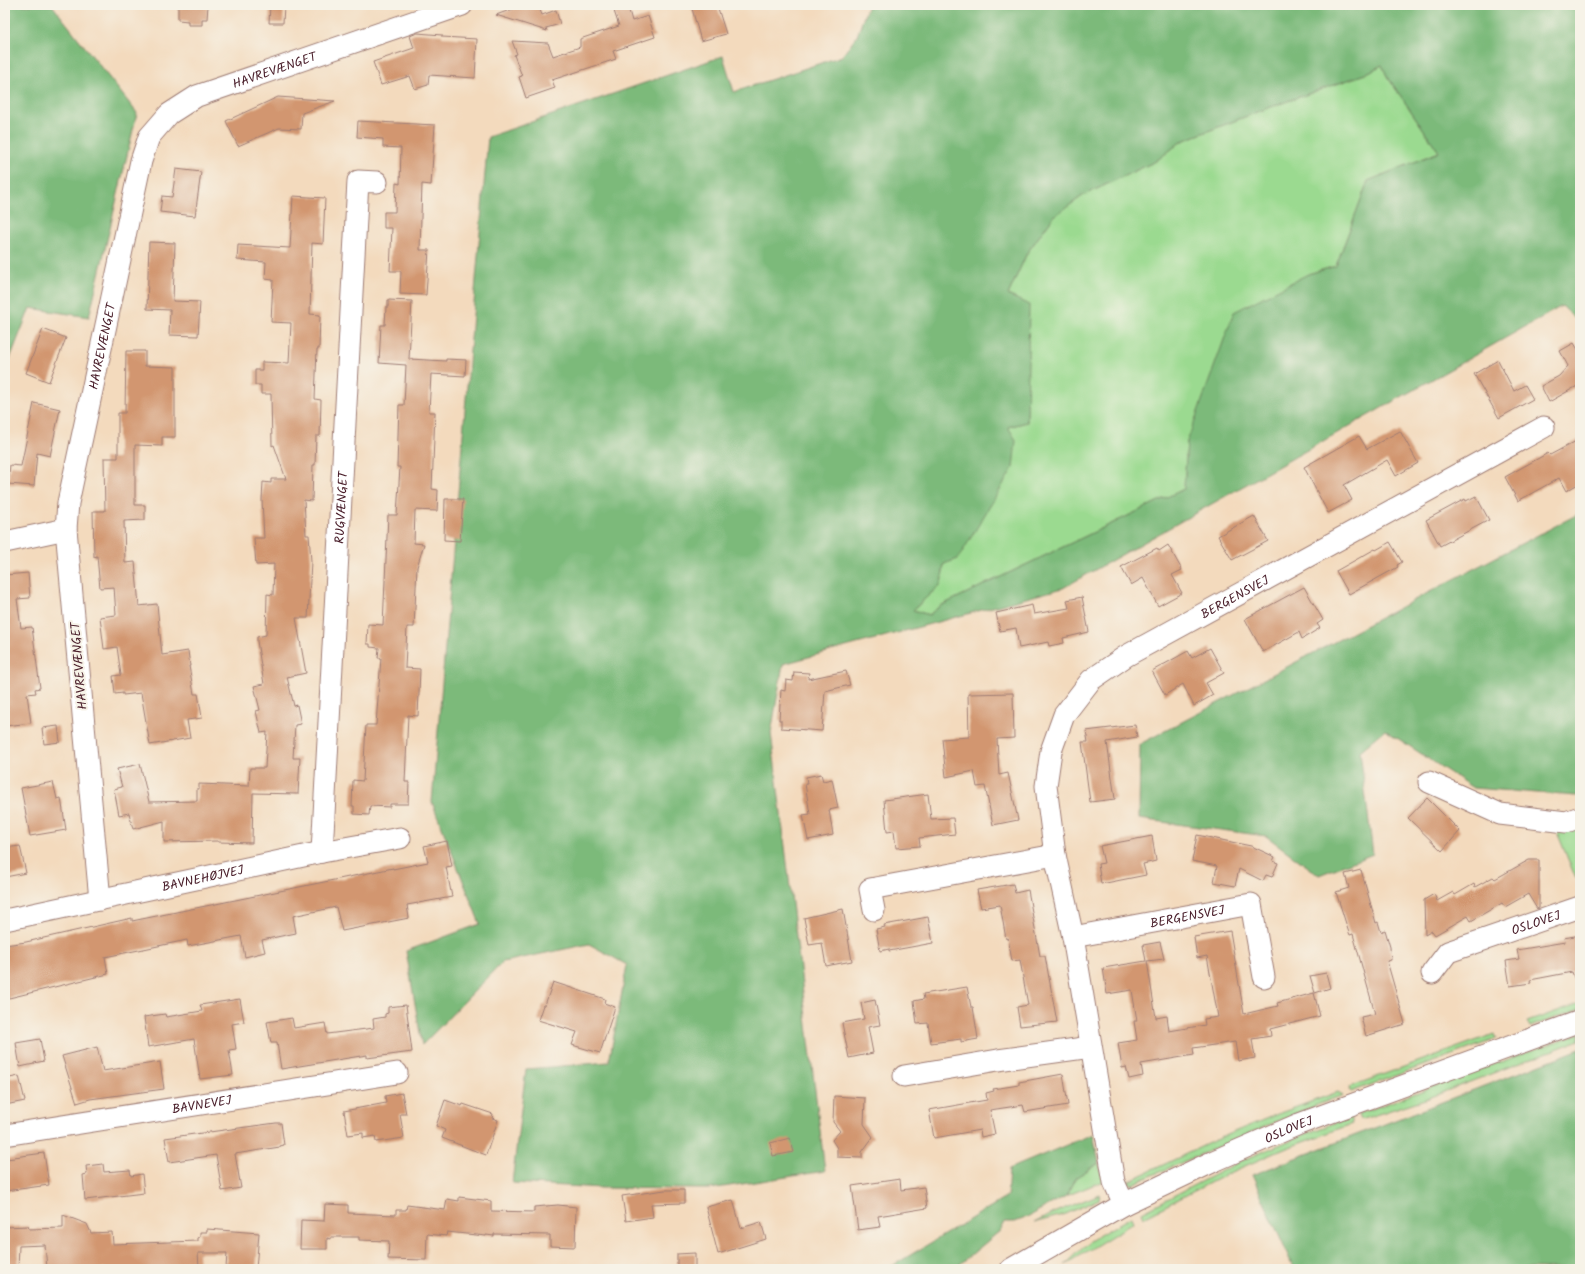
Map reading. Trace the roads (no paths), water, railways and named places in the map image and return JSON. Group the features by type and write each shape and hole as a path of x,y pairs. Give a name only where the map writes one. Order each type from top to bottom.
{"street":[{"name":"HAVREVÆNGET","path":"100,900 66,529 68,503 141,161 149,137 169,114 197,96 462,5"},
{"name":"RUGVÆNGET","path":"322,852 358,181 377,182"},
{"name":"BERGENSVEJ","path":"1124,1204 1114,1182 1073,936 1055,855 1046,786 1051,751 1064,714 1091,680 1126,656 1544,427"},
{"path":"5,542 66,529"},
{"path":"1429,782 1500,814 1566,822 1580,817"},
{"name":"BAVNEHØJVEJ","path":"5,920 322,852 400,838"},
{"path":"874,910 870,890 1055,855"},
{"name":"BERGENSVEJ","path":"1073,936 1251,904 1264,977"},
{"name":"OSLOVEJ","path":"1432,973 1448,952 1580,907"},
{"name":"OSLOVEJ","path":"1011,1269 1124,1204 1214,1161 1299,1124 1580,1021"},
{"path":"904,1076 998,1060 1091,1047"},
{"name":"BAVNEVEJ","path":"5,1135 397,1073"}]}
